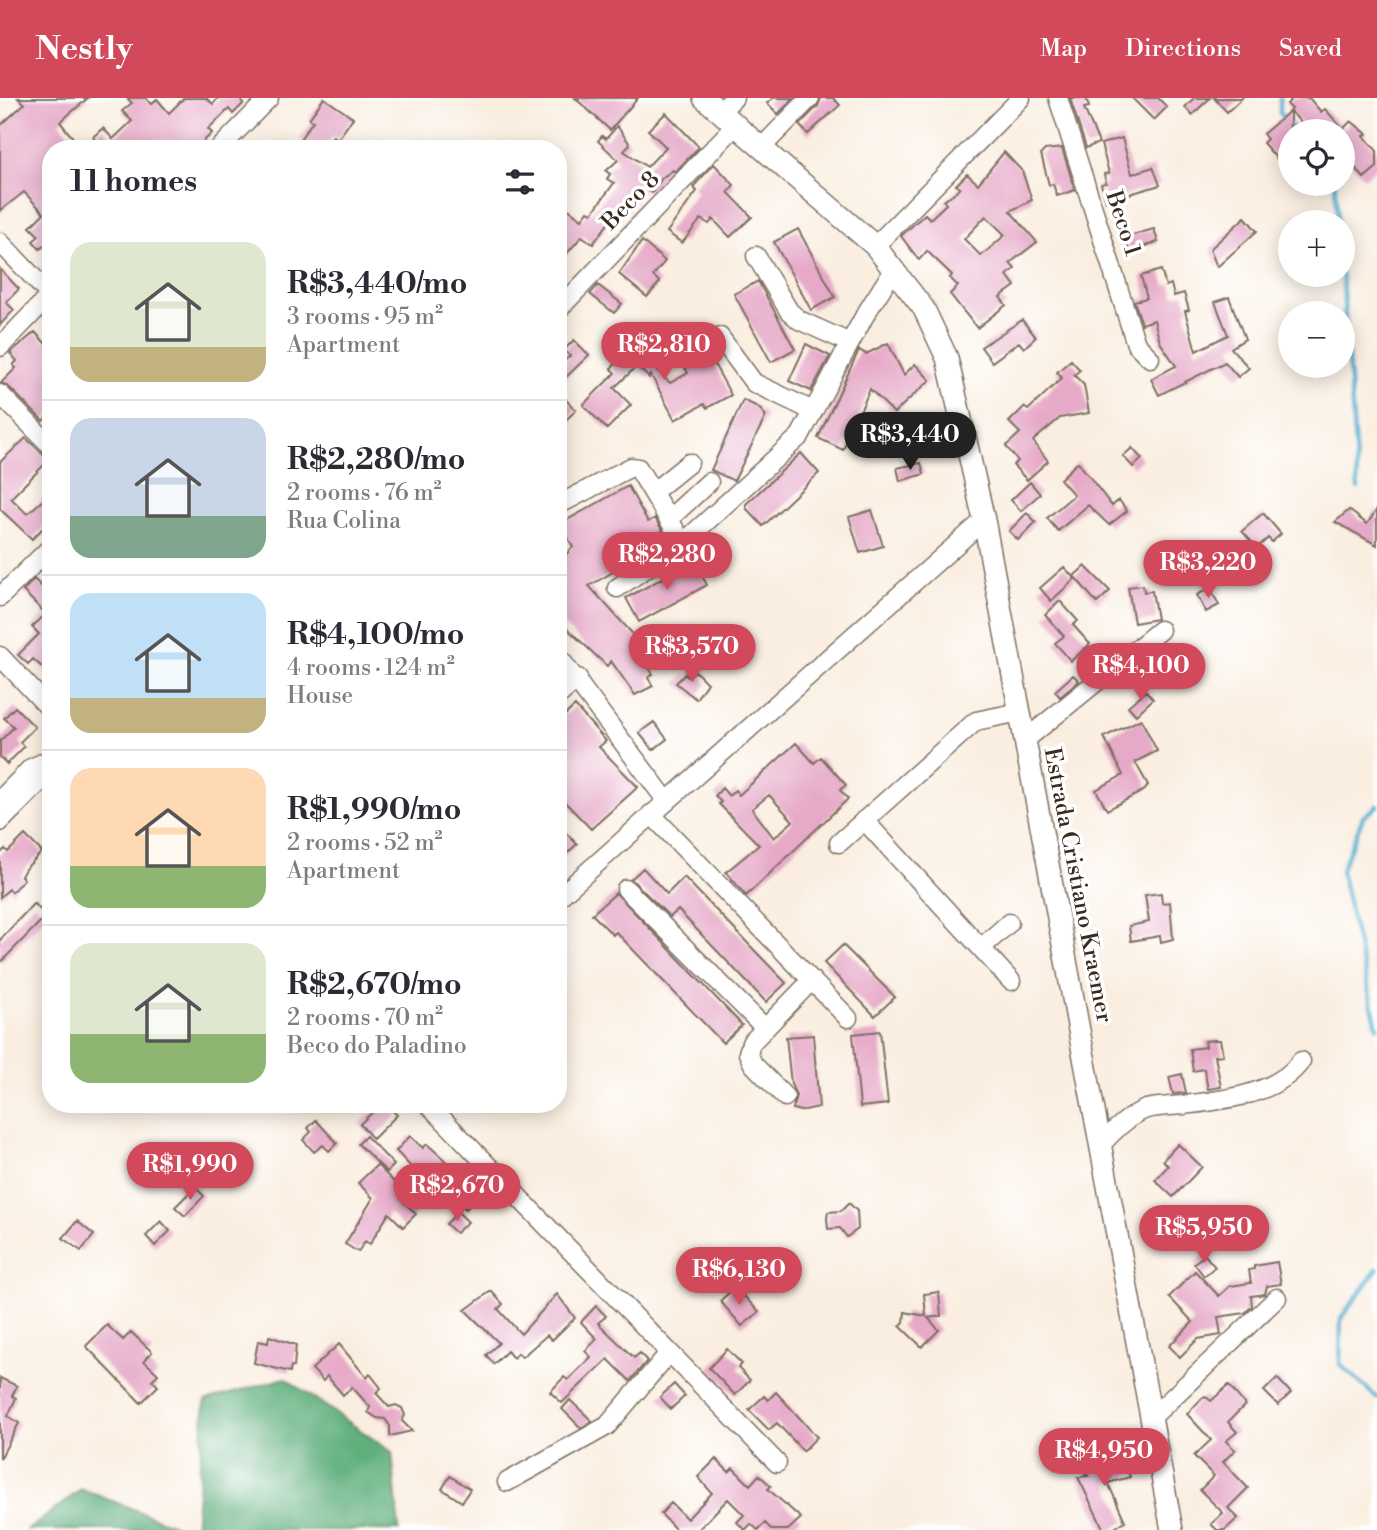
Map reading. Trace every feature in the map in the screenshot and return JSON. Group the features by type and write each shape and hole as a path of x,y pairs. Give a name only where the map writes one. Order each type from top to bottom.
{"main road":[{"name":"Estrada Cristiano Kraemer","path":"704,98 731,111 763,146 876,246 924,309 947,358 984,520 1172,1530"}],"street":[{"path":"228,140 268,98"},
{"path":"763,146 810,98"},
{"path":"876,246 1021,98"},
{"name":"Beco 1","path":"1058,98 1136,344 1150,358"},
{"name":"Beco 8","path":"567,300 731,111"},
{"path":"0,242 42,287"},
{"path":"756,256 789,311 799,320 850,343"},
{"path":"617,588 683,543 800,436 894,269"},
{"path":"0,348 42,303"},
{"path":"720,337 754,383 813,411"},
{"path":"0,394 42,437"},
{"path":"653,492 689,463"},
{"path":"567,500 631,467 643,472 683,543"},
{"path":"670,519 709,482"},
{"path":"567,890 984,520"},
{"path":"0,597 42,556"},
{"path":"1025,740 1160,630"},
{"path":"0,656 42,700"},
{"path":"567,666 666,800"},
{"path":"567,688 578,678"},
{"path":"839,843 976,721 1020,712"},
{"path":"0,800 31,768 42,763"},
{"path":"0,822 42,779"},
{"path":"651,814 848,1018"},
{"path":"864,820 1011,981"},
{"path":"626,889 765,1028"},
{"path":"981,948 1009,923"},
{"path":"785,1097 753,1064 748,1053 751,1043 811,980"},
{"path":"1100,1146 1111,1133 1147,1109 1221,1100 1266,1087 1292,1073 1301,1061"},
{"path":"437,1113 777,1463"},
{"path":"1151,1418 1278,1298"},
{"path":"507,1482 607,1426 668,1353"}],"green space":[{"path":"285,1378 392,1452 399,1530 195,1530 205,1401"},
{"path":"82,1489 186,1530 28,1530"}],"building":[{"path":"18,98 88,98 60,122 75,140 42,140 42,211 24,192 0,211 0,126 24,104"},
{"path":"127,98 146,98 151,104 157,99 169,113 184,98 206,98 213,104 218,98 240,98 243,104 233,114 229,109 208,129 212,133 205,140 95,140 93,137 103,128 113,139 132,121 122,111 132,103"},
{"path":"324,98 353,118 338,139 333,136 330,140 301,140 313,121 309,119"},
{"path":"575,98 638,98 610,130"},
{"path":"773,98 794,98 778,114 767,103"},
{"path":"821,98 833,98 840,105 808,134 799,125 818,106"},
{"path":"1070,98 1086,98 1089,107 1084,108 1099,143 1086,148"},
{"path":"1132,98 1158,98 1167,107 1154,120"},
{"path":"1194,98 1210,98 1192,115 1185,107"},
{"path":"1214,98 1242,98 1227,112"},
{"path":"1293,98 1309,98 1321,112 1325,109 1334,119 1298,119 1287,104"},
{"path":"1290,111 1290,119 1281,119"},
{"path":"666,113 699,147 675,172 673,170 662,178 652,193 645,188 628,211 621,206 593,244 582,236 567,254 567,208 582,219 588,211 592,213 614,183 607,179 610,174 606,171 618,160 598,141 602,136 606,139 617,126 630,144 624,151 647,167 666,147 648,130"},
{"path":"1278,121 1278,160 1263,143 1267,139 1263,134"},
{"path":"1355,124 1367,134 1364,136 1377,151 1377,167 1364,178 1355,168"},
{"path":"1122,138 1132,174 1153,167 1160,185 1106,201 1101,184 1106,183 1104,174 1109,173 1101,144"},
{"path":"1062,148 1075,190 1057,196 1053,184 1049,185 1041,154 1045,150"},
{"path":"1004,152 1022,171 1032,200 1010,211 1037,242 1010,263 1015,269 1007,275 1015,286 1000,297 1006,305 977,328 950,294 958,286 950,278 952,275 927,251 919,260 901,236 925,214 930,219 946,204 944,201 960,188 956,185 967,174 978,184","holes":["986,216 1005,235 981,256 964,239"]},
{"path":"714,164 734,185 728,192 752,217 730,237 713,219 709,224 701,219 682,243 667,232 697,191 693,187"},
{"path":"42,215 40,249 33,241 39,236 30,227"},
{"path":"1245,217 1257,231 1217,267 1210,249"},
{"path":"798,229 835,297 811,310 774,242"},
{"path":"1154,229 1158,242 1129,251 1125,237"},
{"path":"642,241 665,261 653,276 660,282 647,297 619,274"},
{"path":"0,269 19,289 6,302 14,310 0,325"},
{"path":"1161,270 1166,286 1171,284 1174,296 1184,293 1189,310 1185,311 1196,351 1228,335 1215,302 1229,297 1245,339 1231,348 1249,368 1238,377 1225,362 1159,395 1151,379 1176,366 1160,342 1154,320 1142,324 1134,301 1147,298 1141,276"},
{"path":"758,281 795,349 771,362 734,294"},
{"path":"598,285 622,304 614,313 590,294"},
{"path":"1022,320 1036,337 1024,348 1019,342 992,362 981,347"},
{"path":"694,327 731,395 707,408 704,404 675,420 651,375 649,378 637,366 614,388 631,405 607,429 583,405 615,373 611,369 619,360 616,357 629,343 670,383 688,373 670,340"},
{"path":"35,332 42,340 42,420 8,386 1,383 16,368 13,365 17,361 10,353"},
{"path":"574,340 589,355 567,376 567,358 570,356 567,347"},
{"path":"888,343 904,375 915,364 930,380 894,413 870,389 843,450 818,438 859,350 866,354"},
{"path":"806,344 830,356 811,391 789,381"},
{"path":"1071,360 1080,370 1074,375 1084,385 1089,413 1060,418 1033,441 1048,461 1027,480 1013,465 1018,461 1006,446 1020,433 1009,422 1024,407 1028,410 1062,378 1057,372"},
{"path":"743,400 758,407 766,416 734,481 711,470"},
{"path":"567,401 576,410 567,419"},
{"path":"26,438 42,453 42,467 11,498 27,514 42,501 42,529 32,539 0,509 0,462"},
{"path":"1132,448 1142,459 1133,467 1123,456"},
{"path":"801,453 819,473 763,526 746,508 746,504"},
{"path":"1078,462 1112,506 1119,500 1127,511 1109,525 1088,505 1058,531 1047,518 1074,495 1060,479"},
{"path":"921,463 924,474 900,481 897,468"},
{"path":"1030,482 1040,494 1021,511 1011,500"},
{"path":"628,486 648,522 655,518 668,540 589,586 651,654 654,663 648,667 653,674 648,678 653,686 635,695 611,661 607,666 567,628 567,553 573,547 567,536 567,520"},
{"path":"1377,509 1377,545 1335,522 1349,510 1367,524"},
{"path":"872,510 883,546 860,553 849,517"},
{"path":"1027,513 1036,522 1018,540 1009,531"},
{"path":"1263,513 1281,534 1272,542 1268,538 1257,548 1242,531"},
{"path":"1201,540 1202,555 1187,556 1186,541"},
{"path":"694,561 707,585 639,622 626,598"},
{"path":"1085,566 1110,591 1097,603 1074,576"},
{"path":"1064,567 1075,579 1051,601 1040,588"},
{"path":"34,579 42,587 42,610 23,591"},
{"path":"1143,585 1144,592 1152,591 1157,619 1134,623 1128,587"},
{"path":"1210,588 1219,605 1206,612 1197,595"},
{"path":"1060,601 1078,621 1073,625 1090,644 1071,661 1055,643 1064,636 1045,615"},
{"path":"42,618 42,667 33,659 28,664 18,655 39,634 32,627"},
{"path":"695,671 707,683 696,699 676,683 685,674 688,677"},
{"path":"1073,675 1079,681 1060,697 1055,691"},
{"path":"1146,691 1153,699 1136,715 1128,706"},
{"path":"575,706 606,741 599,747 638,787 591,829 567,804 567,713"},
{"path":"15,707 35,727 20,742 24,747 7,764 0,757 0,741 14,727 4,718"},
{"path":"1141,719 1157,751 1135,762 1148,785 1145,790 1107,810 1096,790 1123,775 1104,737"},
{"path":"654,722 667,739 653,750 639,733"},
{"path":"796,743 814,763 821,757 846,785 840,790 848,799 746,896 726,872 759,845 719,804 721,802 715,796 722,788 729,796 735,790 739,795","holes":["769,795 793,821 774,838 752,809"]},
{"path":"567,834 577,844 567,853"},
{"path":"25,835 42,852 25,869 21,876 24,879 12,892 9,889 0,897 0,854 5,849 8,852"},
{"path":"643,868 667,894 684,877 786,983 766,1002 678,910 670,917 631,879"},
{"path":"616,893 742,1025 723,1043 616,932 613,935 592,914"},
{"path":"1161,893 1162,903 1170,902 1173,939 1161,942 1160,936 1131,941 1129,926 1149,922 1145,895"},
{"path":"34,903 42,912 42,920 0,963 0,940"},
{"path":"843,945 895,997 875,1016 824,963"},
{"path":"880,1031 888,1104 860,1107 853,1034"},
{"path":"813,1035 819,1107 800,1111 793,1109 796,1095 791,1084 786,1037"},
{"path":"1220,1040 1223,1055 1215,1056 1221,1087 1208,1089 1204,1069 1193,1071 1190,1049 1206,1047 1205,1041"},
{"path":"1182,1074 1186,1093 1173,1094 1169,1077"},
{"path":"372,1113 397,1115 373,1139 360,1124"},
{"path":"316,1120 337,1143 329,1151 323,1145 314,1152 303,1140 311,1132 308,1128"},
{"path":"366,1136 394,1165 387,1172 358,1144"},
{"path":"410,1136 423,1148 427,1144 481,1195 466,1209 444,1186 440,1190 425,1176 401,1199 416,1214 403,1227 389,1213 370,1244 365,1241 358,1252 345,1244 373,1198 358,1183 377,1165 396,1184 412,1168 396,1151"},
{"path":"1178,1144 1202,1167 1173,1197 1155,1180 1168,1166 1163,1160"},
{"path":"195,1187 204,1196 185,1216 175,1207"},
{"path":"849,1203 857,1211 858,1229 847,1237 840,1228 828,1229 827,1218 828,1212 841,1211"},
{"path":"458,1212 468,1222 456,1233 446,1224"},
{"path":"77,1221 94,1235 81,1251 63,1238"},
{"path":"161,1221 170,1231 155,1246 146,1236"},
{"path":"1205,1255 1215,1267 1204,1276 1194,1263"},
{"path":"1277,1262 1281,1284 1267,1286 1265,1294 1251,1296 1252,1306 1245,1313 1218,1317 1221,1335 1198,1339 1180,1357 1169,1346 1193,1322 1169,1297 1195,1271 1219,1296 1230,1286 1251,1283 1249,1270 1254,1269 1254,1266"},
{"path":"733,1289 739,1295 741,1293 759,1312 742,1326 720,1301"},
{"path":"491,1291 503,1304 498,1309 521,1334 557,1294 575,1318 552,1340 547,1335 522,1357 518,1353 513,1358 507,1351 494,1364 486,1355 499,1343 465,1310"},
{"path":"939,1292 941,1316 928,1318 939,1330 922,1347 900,1326 904,1322 905,1312 926,1316 924,1294"},
{"path":"596,1306 606,1316 598,1323 634,1358 640,1353 647,1361 630,1381 608,1359 562,1403 550,1392 564,1377 568,1380 591,1357 585,1351 597,1339 581,1322"},
{"path":"107,1325 123,1340 131,1332 152,1352 144,1361 158,1374 152,1380 158,1386 141,1403 86,1346"},
{"path":"269,1336 296,1345 294,1367 291,1366 290,1372 254,1363 258,1341 268,1343"},
{"path":"339,1344 367,1378 370,1374 381,1388 376,1393 389,1407 396,1405 402,1408 405,1415 402,1421 412,1431 390,1436 390,1426 385,1419 377,1418 368,1412 370,1407 352,1387 343,1395 327,1376 323,1381 312,1369"},
{"path":"727,1349 742,1364 738,1368 750,1380 735,1395 709,1368"},
{"path":"0,1378 17,1386 12,1396 16,1398 8,1416 19,1423 0,1459"},
{"path":"1277,1378 1291,1393 1278,1405 1264,1391"},
{"path":"674,1384 685,1396 671,1409 660,1397"},
{"path":"1229,1385 1245,1405 1228,1422 1237,1432 1226,1441 1235,1450 1223,1462 1248,1488 1228,1508 1238,1518 1225,1530 1217,1530 1211,1524 1223,1513 1200,1490 1214,1476 1194,1456 1211,1440 1187,1414 1202,1398 1205,1396 1211,1401"},
{"path":"776,1392 817,1437 803,1451 777,1423 769,1430 749,1410 764,1396 768,1400"},
{"path":"570,1400 592,1421 581,1428 562,1409"},
{"path":"1085,1455 1091,1461 1110,1456 1112,1461 1125,1457 1130,1477 1108,1483 1125,1521 1112,1530 1104,1530 1078,1477 1088,1476 1076,1464"},
{"path":"716,1459 729,1472 733,1468 750,1485 759,1475 771,1486 768,1489 801,1518 788,1530 772,1530 765,1523 758,1530 751,1524 745,1530 737,1522 744,1515 728,1499 698,1530 676,1530 661,1514 671,1503 687,1519 712,1493 698,1477"},
{"path":"450,1476 470,1489 462,1502 442,1489"}],"waterway":[{"path":"1280,98 1280,113 1285,119"},
{"path":"1336,196 1337,210"},
{"path":"1343,287 1358,488"},
{"path":"1377,806 1363,817 1341,871 1377,1027"},
{"path":"1377,1269 1341,1318 1340,1364 1377,1398"}]}
